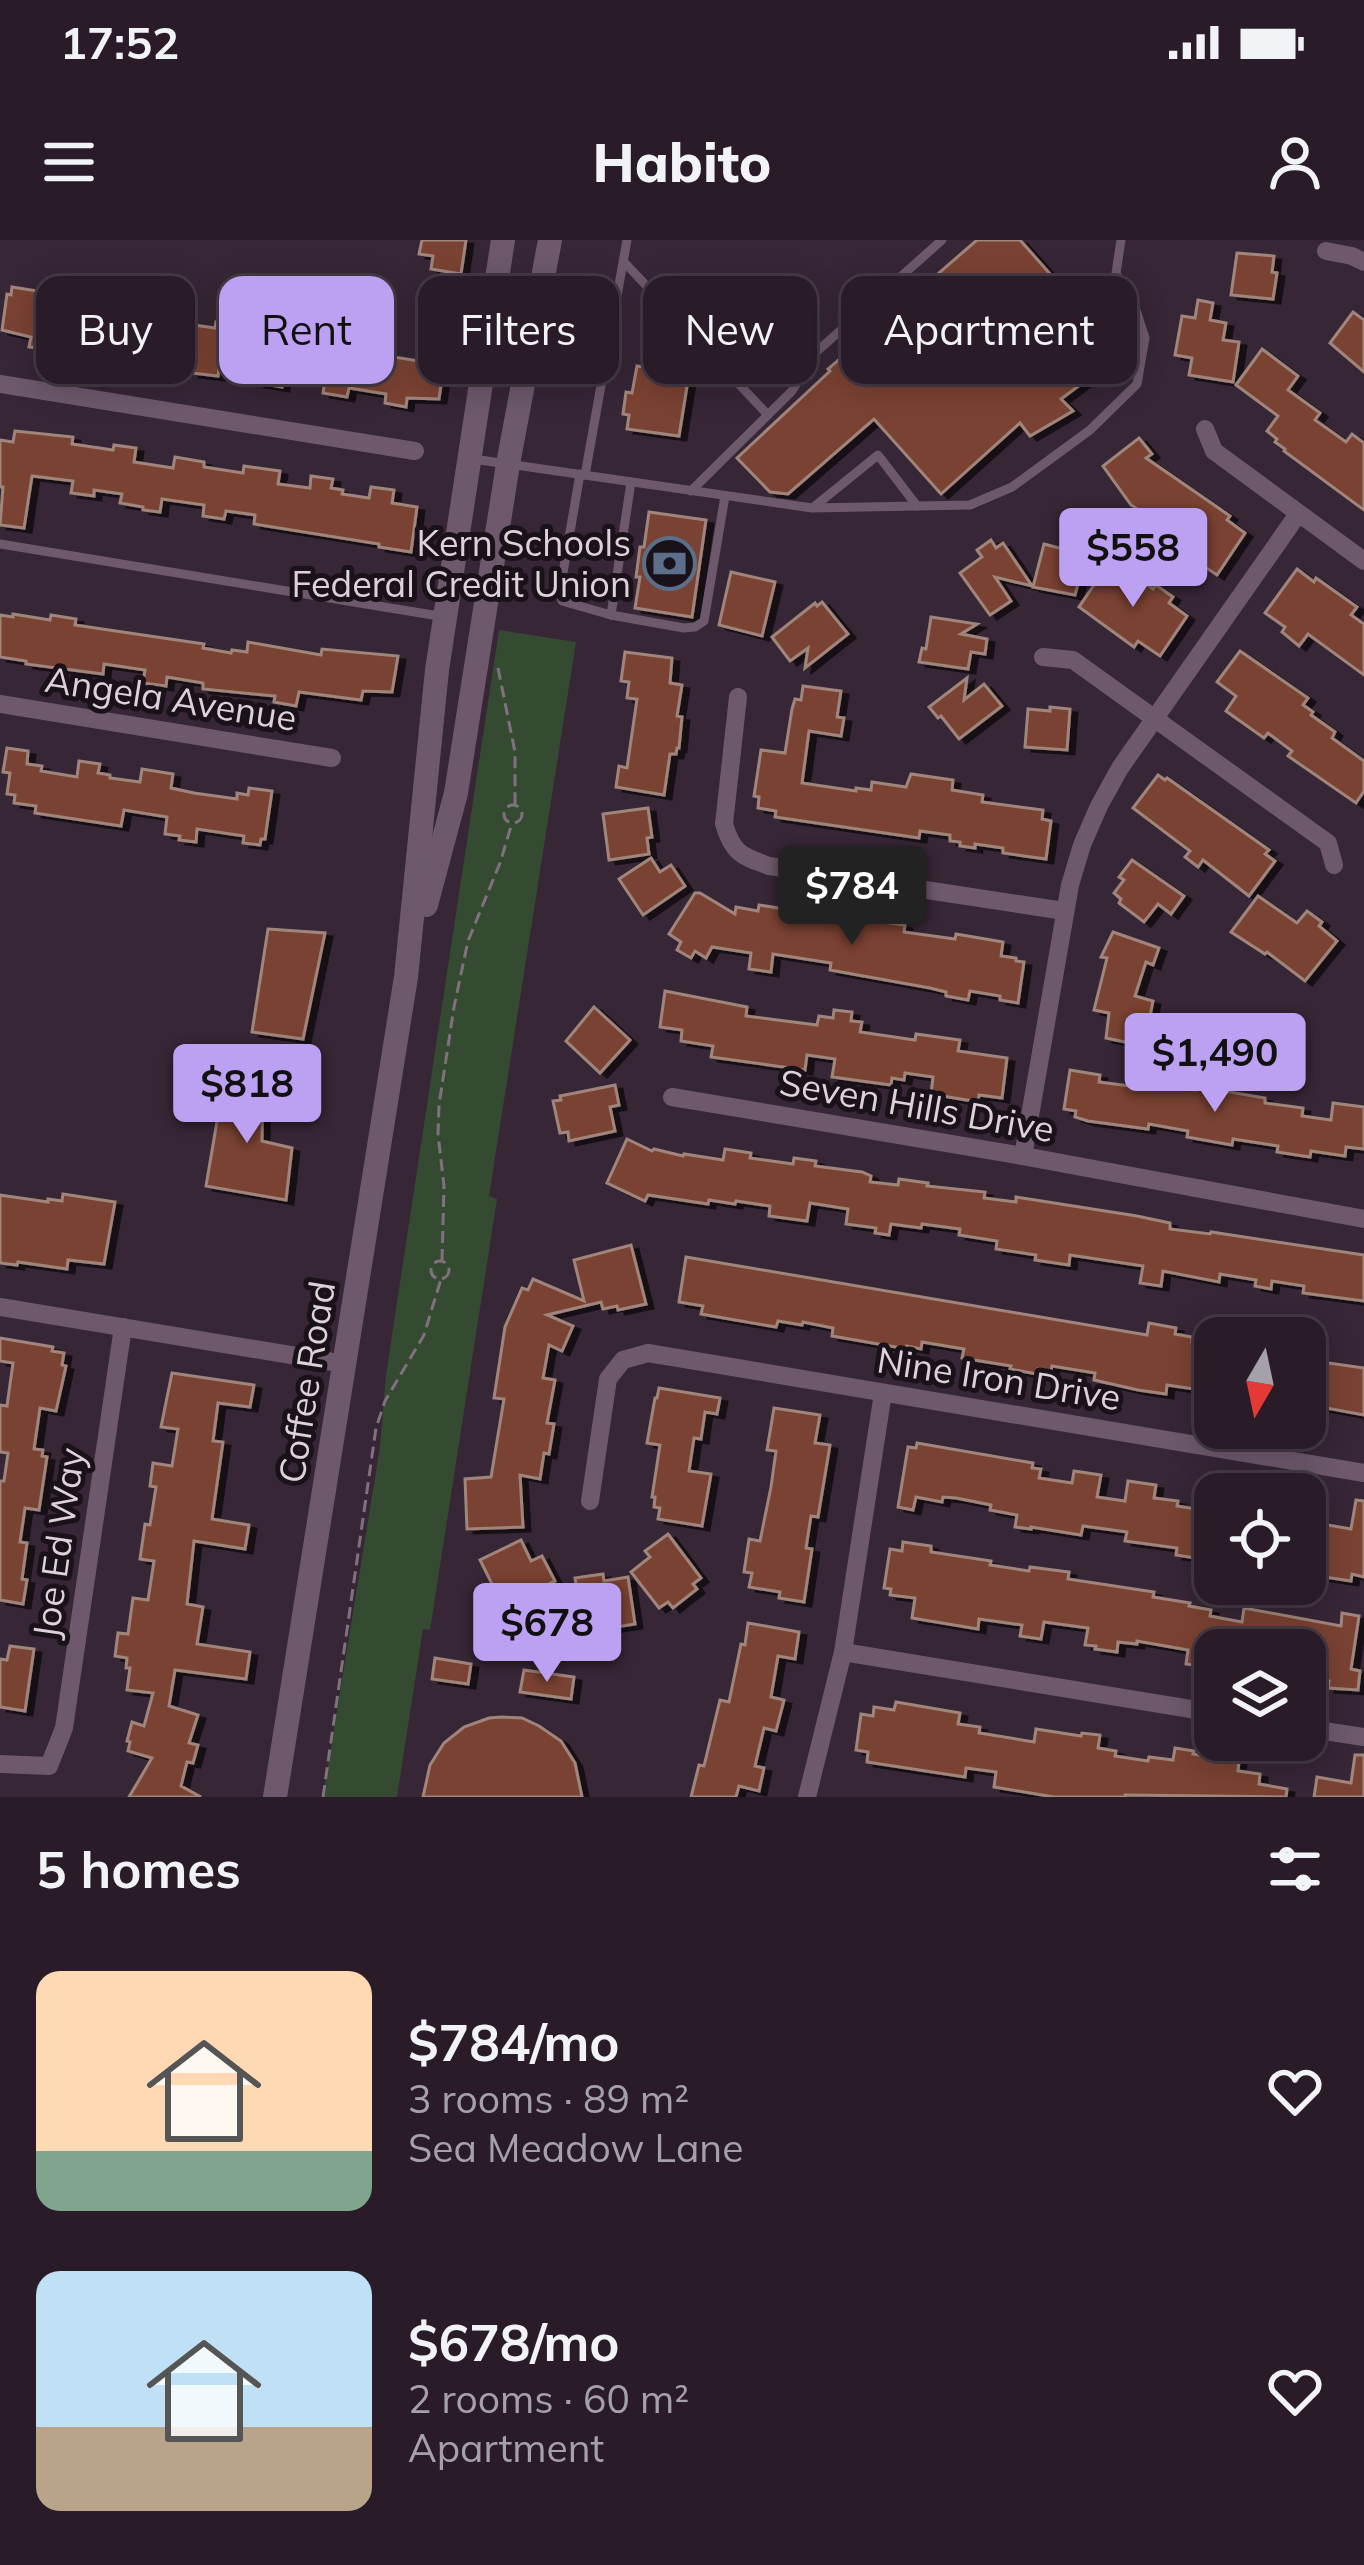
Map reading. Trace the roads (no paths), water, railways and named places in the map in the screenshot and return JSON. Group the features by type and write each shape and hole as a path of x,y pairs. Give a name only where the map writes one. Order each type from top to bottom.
{"main road":[{"name":"Coffee Road","path":"275,1797 406,977 445,617 503,240"},
{"name":"Coffee Road","path":"406,977 456,794 508,464 550,240"}],"street":[{"path":"1327,251 1364,262"},
{"path":"0,384 415,451"},
{"path":"1205,429 1214,451 1364,561"},
{"path":"1023,1156 1064,911 1082,845 1120,768 1298,514"},
{"path":"1043,657 1073,660 1155,718 1328,843 1334,865"},
{"path":"738,697 724,824 729,842 740,855 769,866 1064,911"},
{"name":"Angela Avenue","path":"0,704 332,758"},
{"name":"Seven Hills Drive","path":"672,1097 1364,1219"},
{"path":"0,1307 345,1364"},
{"name":"Joe Ed Way","path":"0,1764 49,1766 64,1728 123,1327"},
{"name":"Nine Iron Drive","path":"590,1501 608,1379 623,1360 648,1353 1364,1473"},
{"path":"806,1797 843,1652 883,1393"},
{"path":"843,1652 1194,1710"},
{"path":"1326,1731 1364,1737"}],"lane":[{"path":"613,240 627,241 560,590 562,602 695,628 704,621 724,496"},
{"path":"691,491 792,391 814,354 942,240"},
{"path":"468,458 812,508 970,505 1012,487 1090,430 1137,384 1145,338 1116,273 1121,240"},
{"path":"624,262 768,415"},
{"path":"812,508 878,455 917,506"},
{"path":"611,615 631,482"},
{"path":"0,544 445,617"}],"place":[{"name":"Kern Schools Federal Credit Union","path":"670,563"}]}
